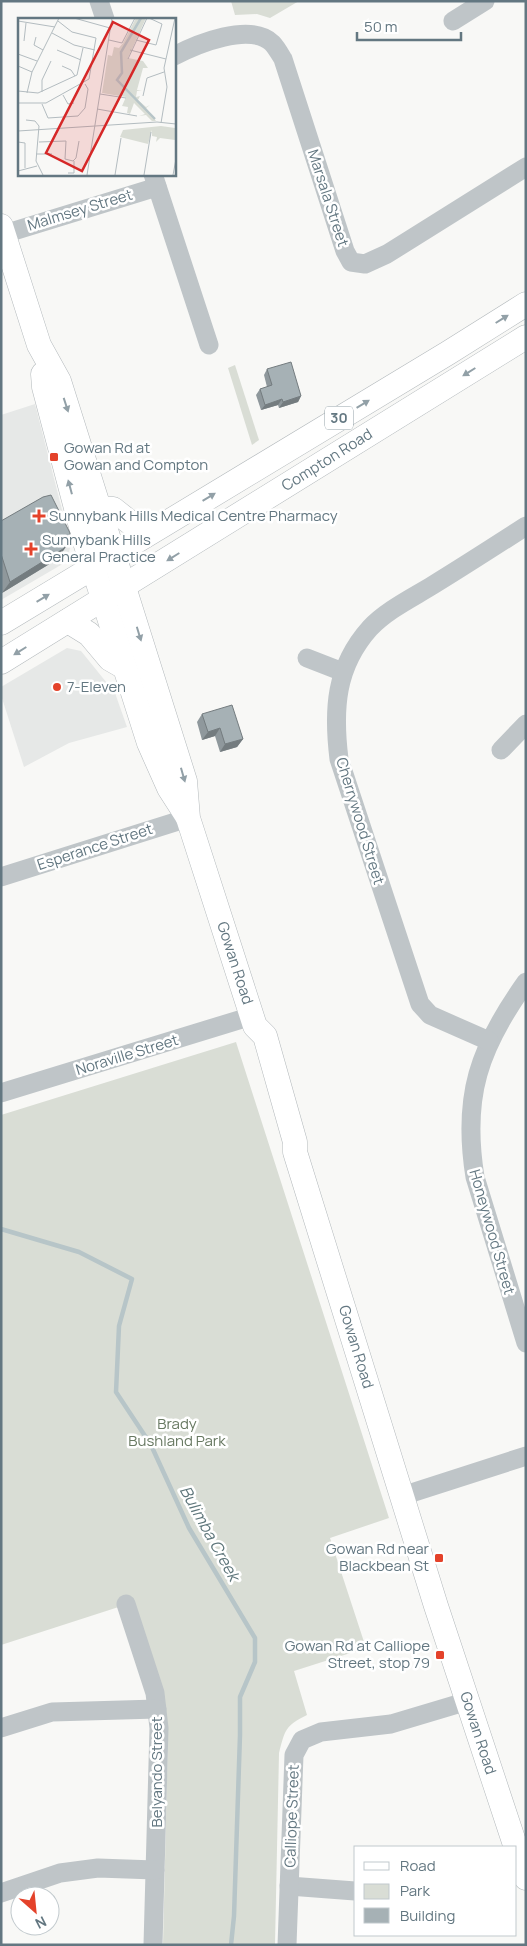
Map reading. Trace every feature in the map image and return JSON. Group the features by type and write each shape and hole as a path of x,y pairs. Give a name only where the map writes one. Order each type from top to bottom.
{"main road":[{"name":"Gowan Road","path":"3,230 39,345 58,381 114,554 185,781 188,818 254,1021 265,1036 296,1142 295,1152 468,1701 522,1851 526,1878"},
{"name":"Compton Road","path":"1,623 526,304"},
{"name":"Compton Road","path":"1,662 124,588 526,337"},
{"name":"Gowan Road","path":"39,345 44,387 93,567 124,667 149,743 168,788 188,818"},
{"path":"99,508 113,509 132,524 152,531"},
{"path":"68,621 89,634 110,660 124,667"}],"street":[{"path":"99,1 105,18"},
{"path":"453,21 485,1"},
{"name":"Marsala Street","path":"175,56 207,42 231,35 253,33 272,42 283,59 345,251 351,262 365,264 387,254 526,168"},
{"path":"155,181 209,345"},
{"name":"Malmsey Street","path":"3,230 155,181"},
{"name":"Cherrywood Street","path":"489,1041 430,1015 424,1010 417,997 339,760 335,726 343,672 357,646 371,628 386,616 526,526"},
{"path":"306,658 343,672"},
{"path":"501,750 526,724"},
{"name":"Esperance Street","path":"1,877 188,818"},
{"name":"Honeywood Street","path":"526,982 500,1020 482,1058 472,1100 471,1154 484,1209 526,1343"},
{"name":"Noraville Street","path":"1,1093 254,1021"},
{"path":"402,1496 526,1456"},
{"name":"Belyando Street","path":"126,1604 155,1693 159,1728 153,1945"},
{"name":"Calliope Street","path":"288,1945 294,1755 302,1740 320,1732 391,1724 468,1701"},
{"path":"1,1728 52,1712 157,1709"},
{"path":"1,1893 60,1873 98,1868 155,1870"},
{"path":"289,1886 354,1891"}],"shaded area":[{"path":"35,404 71,545 66,562 1,600 1,415"},
{"path":"67,648 81,651 115,693 127,727 69,743 24,767 1,695 1,687"}],"green space":[{"path":"231,1 299,1 270,18 257,14 235,15"},
{"path":"235,365 259,440 252,445 228,368"},
{"name":"Brady Bushland Park","path":"236,1042 389,1518 330,1538 366,1648 294,1671 307,1715 294,1722 287,1730 279,1753 275,1945 163,1945 168,1736 162,1701 131,1603 1,1645 1,1115"}],"building":[{"path":"291,362 301,396 283,402 282,399 265,405 260,389 272,385 267,369"},
{"name":"Sunnybank Hills General Practice","path":"51,495 70,533 68,544 10,582 1,554 1,521 43,497"},
{"path":"232,705 243,739 225,744 220,728 208,732 202,714"}],"waterway":[{"name":"Bulimba Creek","path":"1,1229 79,1252 132,1279 119,1326 116,1392 151,1445 189,1528 255,1638 255,1662 240,1697 234,1916 231,1945"}],"place":[{"name":"Gowan Rd at Gowan and Compton","path":"54,457"},
{"name":"Sunnybank Hills Medical Centre Pharmacy","path":"39,516"},
{"name":"Sunnybank Hills General Practice","path":"31,549"},
{"name":"7-Eleven","path":"57,687"},
{"name":"Gowan Rd near Blackbean St","path":"439,1558"},
{"name":"Gowan Rd at Calliope Street, stop 79","path":"440,1655"}]}
